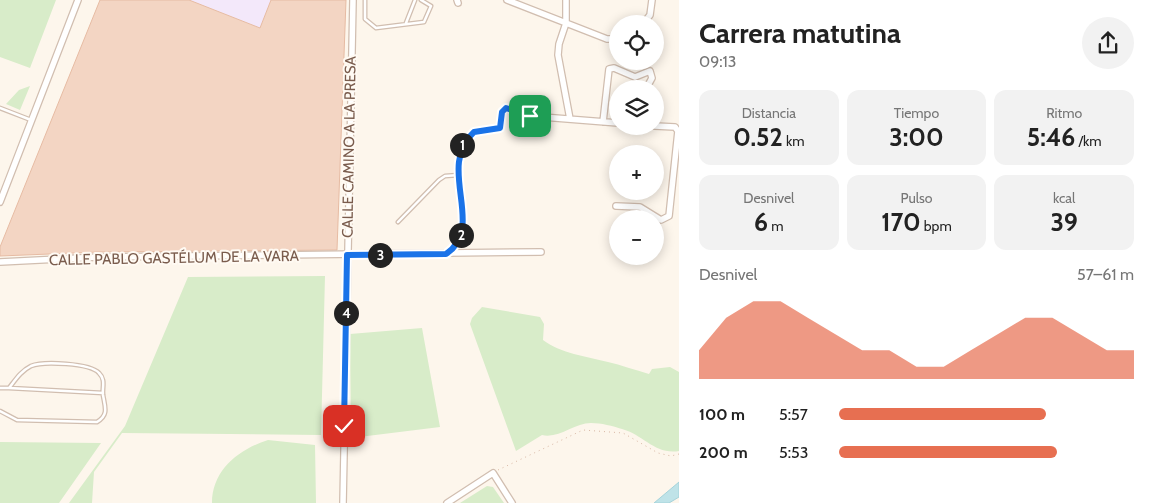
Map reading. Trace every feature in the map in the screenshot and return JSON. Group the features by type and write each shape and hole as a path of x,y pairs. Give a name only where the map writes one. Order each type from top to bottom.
{"street":[{"path":"0,202 78,0"},
{"name":"CALLE CAMINO A LA PRESA","path":"343,503 352,0"},
{"path":"508,0 609,39"},
{"path":"566,0 566,23 559,44 558,55 570,119"},
{"path":"650,15 652,0"},
{"path":"603,122 609,69 614,68 635,77 650,71 651,80"},
{"path":"446,254 454,248 462,232 462,207 458,175 461,146 474,132 500,128 502,112 506,108 530,116 609,122"},
{"path":"616,206 640,207 661,220 669,216 678,132 676,127 664,126"},
{"name":"CALLE PABLO GASTÉLUM DE LA VARA","path":"0,262 99,258 542,252"},
{"path":"447,503 493,473 512,503"}],"lane":[{"path":"365,0 365,19 372,27 376,28 406,23 422,23 426,20 431,6 422,0"},
{"path":"406,23 415,0"},
{"path":"0,108 31,120"},
{"path":"398,222 439,180 445,176 458,175"},
{"path":"0,411 18,420 97,422 106,412 103,393 104,380 94,369 43,363 34,365 21,373 9,388"},
{"path":"0,388 103,393"}],"path":[{"path":"493,473 504,466 583,430 623,433 658,453 666,456 679,454"}],"shaded area":[{"path":"189,0 271,0 260,28"}],"green space":[{"path":"0,0 56,0 30,68 0,57"},
{"path":"30,86 20,110 6,104 19,90"},
{"path":"325,276 321,435 122,433 94,472 92,503 69,503 125,426 188,277"},
{"path":"482,307 540,317 544,324 543,340 566,352 649,374 652,369 670,367 679,372 679,451 663,450 630,432 611,426 591,423 579,425 554,435 542,435 516,451 470,324 472,318"},
{"path":"422,328 440,427 351,438 350,334"},
{"path":"268,440 315,445 316,503 212,503 213,491 217,480 229,462 247,449"},
{"path":"0,442 101,443 59,503 0,503"},
{"path":"487,486 493,487 504,503 460,503"}],"water":[{"path":"679,482 679,497 669,503 654,503"}],"building":[{"path":"100,0 189,0 260,28 271,0 346,0 337,250 99,252 0,256 0,247"}],"route":[{"path":"344,426 347,255 446,254 454,248 462,232 463,221 458,172 461,146 474,132 500,128 502,112 506,108 530,116"}]}
